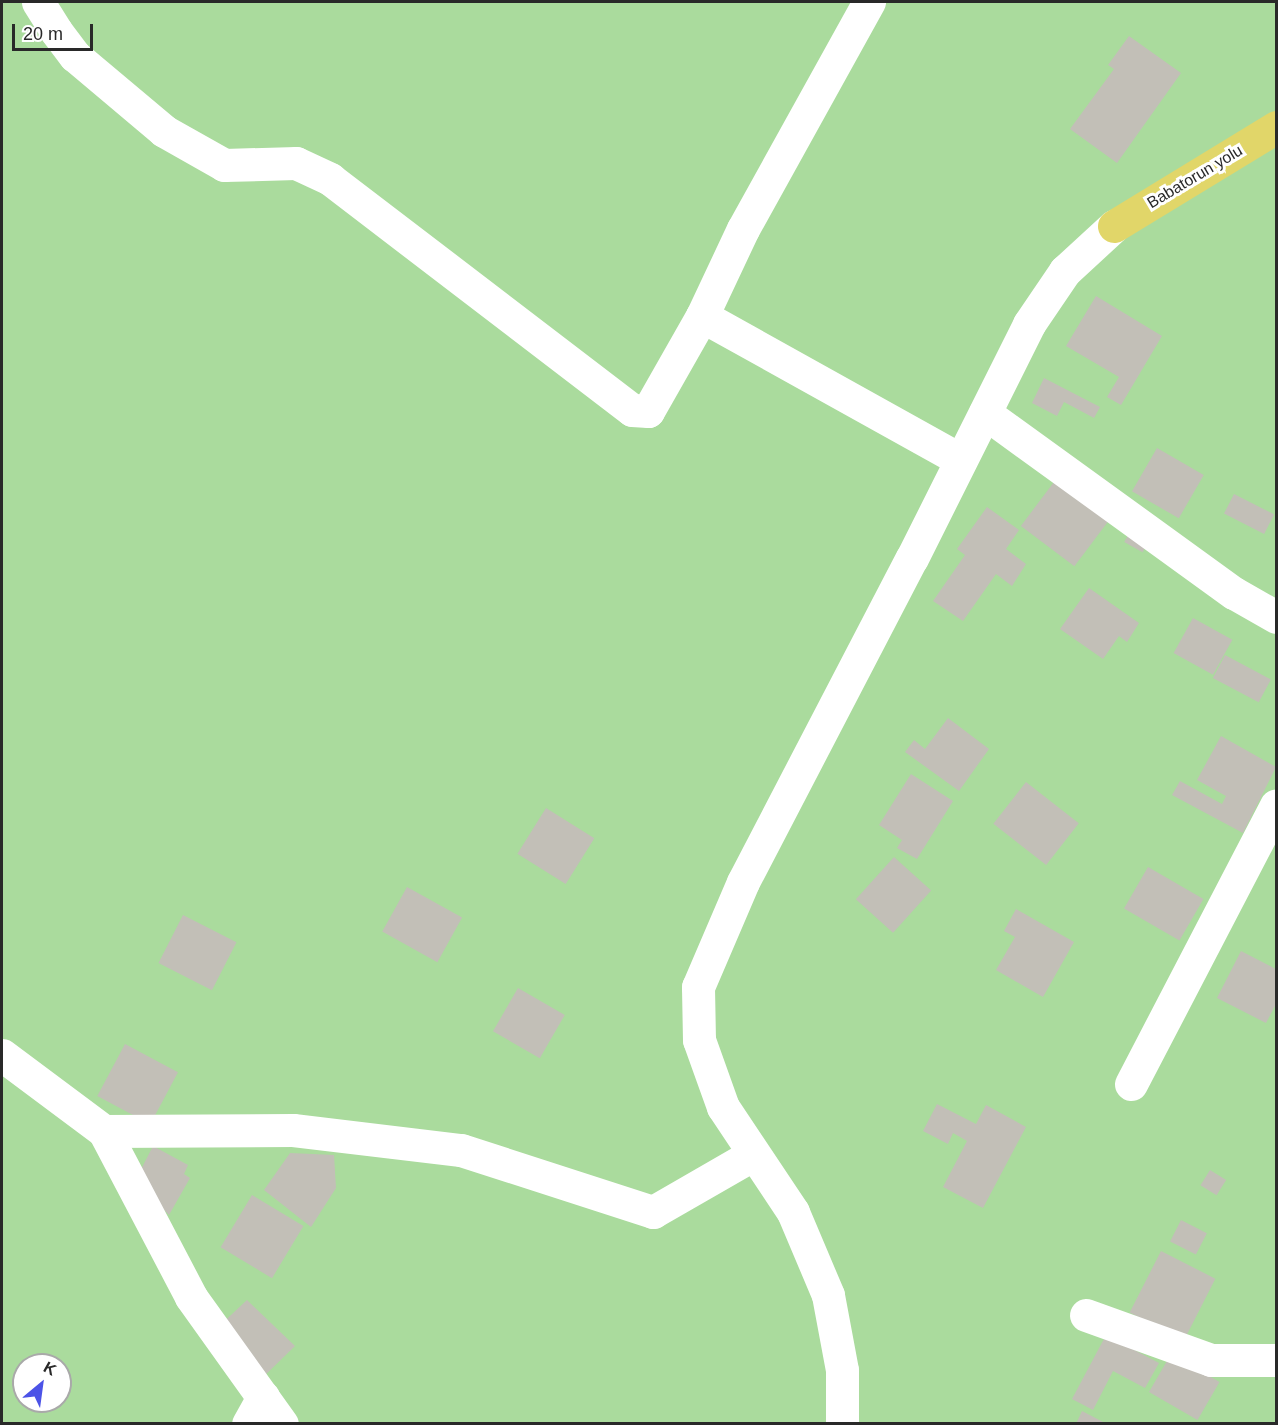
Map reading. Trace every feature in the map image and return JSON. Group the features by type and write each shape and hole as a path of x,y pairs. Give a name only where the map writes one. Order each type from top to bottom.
{"main road":[{"name":"Babatorun yolu","path":"1114,226 1276,127"}],"street":[{"path":"38,2 75,56 164,131 224,165 296,163 330,179 632,410 648,411 702,316 743,229 869,2"},
{"path":"842,1424 842,1370 828,1294 793,1212 723,1107 699,1040 698,987 743,882 1029,324 1059,280 1114,226"},
{"path":"702,316 961,460"},
{"path":"985,413 1234,593 1276,617"},
{"path":"1131,1084 1276,805"},
{"path":"2,1055 104,1131 191,1297 255,1410 282,1424"},
{"path":"104,1131 293,1130 461,1150 653,1212 754,1154"},
{"path":"1086,1315 1212,1360 1276,1360"}],"green space":[{"path":"2,2 1276,2 1276,1423 2,1424"}],"building":[{"path":"1129,36 1181,73 1117,163 1070,129 1114,69 1108,65"},
{"path":"1096,296 1162,336 1121,405 1107,397 1119,377 1066,346"},
{"path":"1044,378 1100,407 1094,418 1064,402 1057,416 1032,403"},
{"path":"1157,448 1204,475 1179,518 1132,491"},
{"path":"1060,474 1114,514 1074,566 1021,526"},
{"path":"1234,494 1274,514 1264,534 1224,514"},
{"path":"987,507 1019,530 1006,549 1026,564 1012,586 996,574 963,621 933,601 965,555 957,549"},
{"path":"1132,528 1150,538 1143,552 1124,542"},
{"path":"1089,588 1139,623 1127,642 1119,636 1103,659 1060,629"},
{"path":"1193,618 1232,640 1213,675 1174,653"},
{"path":"1225,655 1271,679 1259,702 1213,678"},
{"path":"948,718 989,749 959,791 905,752 914,740 925,749"},
{"path":"1221,736 1276,767 1243,833 1172,795 1180,781 1222,804 1226,796 1197,780"},
{"path":"911,774 953,801 917,859 897,848 902,840 879,825"},
{"path":"1026,782 1079,823 1046,865 993,824"},
{"path":"546,808 594,838 566,884 517,854"},
{"path":"894,857 931,890 893,933 856,899"},
{"path":"1148,867 1203,899 1179,941 1124,909"},
{"path":"407,887 462,918 437,962 382,932"},
{"path":"1016,909 1074,942 1043,997 996,970 1015,937 1004,931"},
{"path":"183,915 236,942 212,990 158,963"},
{"path":"1241,951 1276,969 1276,1004 1266,1023 1217,998"},
{"path":"518,988 565,1015 540,1058 493,1031"},
{"path":"125,1044 178,1072 150,1124 97,1096"},
{"path":"937,1104 976,1124 986,1105 1026,1127 983,1208 943,1187 967,1141 953,1133 948,1144 923,1131"},
{"path":"153,1146 188,1165 184,1174 190,1178 169,1215 135,1181"},
{"path":"290,1153 334,1155 336,1188 311,1227 264,1190"},
{"path":"1210,1170 1226,1180 1217,1195 1200,1185"},
{"path":"252,1195 303,1226 272,1278 221,1247"},
{"path":"1181,1220 1207,1233 1196,1255 1170,1241"},
{"path":"1161,1251 1215,1279 1184,1340 1130,1312"},
{"path":"247,1300 295,1346 257,1383 216,1329"},
{"path":"1106,1335 1159,1363 1145,1388 1113,1371 1093,1410 1072,1399"},
{"path":"1171,1354 1219,1382 1197,1420 1149,1392"},
{"path":"1082,1411 1107,1424 1076,1424"}]}
